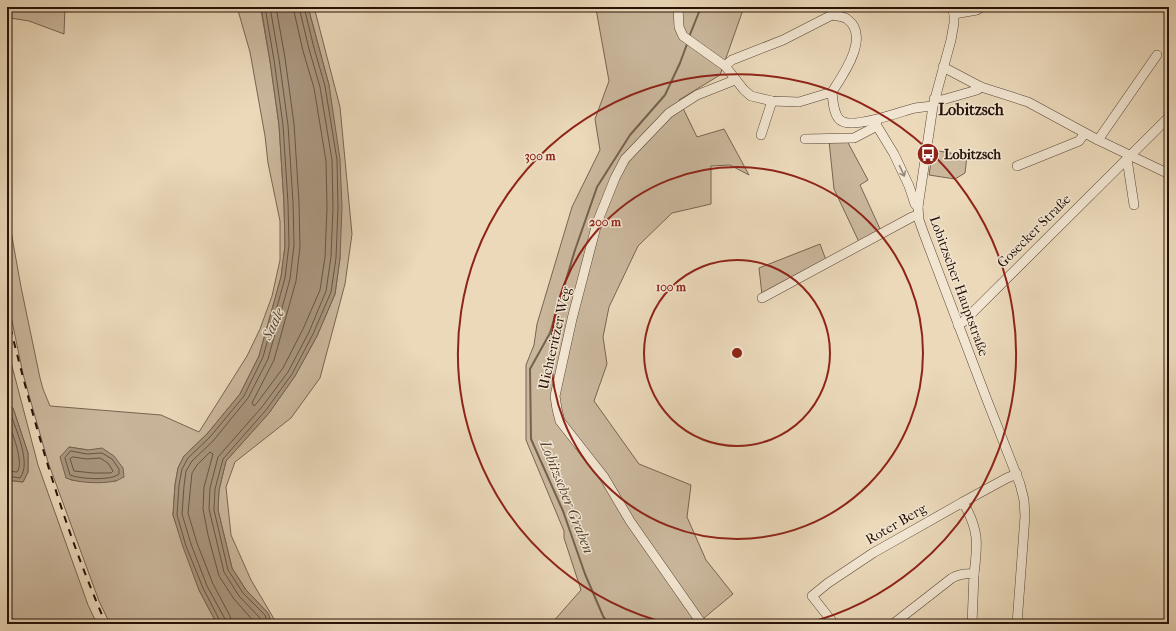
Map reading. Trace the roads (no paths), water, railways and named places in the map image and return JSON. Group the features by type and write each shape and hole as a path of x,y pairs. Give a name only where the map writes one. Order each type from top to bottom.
{"street":[{"path":"678,7 679,27 683,36 725,66 735,80 751,96 772,101 799,102 832,92"},
{"path":"953,11 977,10 982,7"},
{"name":"Lobitzscher Hauptstraße","path":"953,11 951,40 934,102 918,214 958,325 1017,474 1024,500 1025,516 1017,624"},
{"path":"725,66 732,60 783,40 832,15 845,18 854,27 856,32 856,40 852,59 832,92 834,110 839,119 844,122 876,123"},
{"path":"1098,140 1157,55"},
{"path":"943,67 981,87 1028,102 1128,158 1169,174"},
{"name":"Uichteritzer Weg","path":"702,624 630,521 604,477 560,421 555,396 572,319 597,223 615,178 625,159 669,113 697,95 735,80"},
{"path":"805,138 854,138 876,123 913,108 977,90 981,87"},
{"path":"761,135 772,101"},
{"name":"Gosecker Straße","path":"958,325 963,322 1169,117"},
{"path":"762,298 918,214 909,186 894,154 876,123"},
{"path":"1017,166 1078,141 1085,133"},
{"path":"1128,158 1134,204"},
{"path":"972,624 977,537 971,517 963,502 1017,474"},
{"name":"Roter Berg","path":"834,624 812,596 828,583 873,553 963,502"},
{"path":"893,624 952,578 963,574 974,574"}],"water":[{"name":"Saale","path":"261,7 308,7 329,85 340,159 342,207 340,258 335,294 317,336 295,376 269,413 226,461 219,490 218,510 232,568 246,590 268,613 272,624 217,624 199,590 173,515 175,485 178,468 184,456 207,434 240,394 259,356 281,277 285,246 279,125"},
{"path":"7,405 13,408 28,453 28,472 23,482 7,480"},
{"path":"69,447 88,450 102,448 114,456 123,468 124,477 116,481 97,483 83,482 66,478 60,457"},
{"path":"7,617 26,624 7,624"}],"waterway":[{"name":"Lobitzscher Graben","path":"689,37 701,7"},
{"name":"Lobitzscher Graben","path":"608,624 585,574 563,511 531,439 530,369 550,333 575,250 597,187 630,135 665,95 687,44"}],"railway":[{"path":"7,314 27,393 62,510 90,586 106,624"}],"place":[{"name":"Lobitzsch","path":"928,154"}],"district":[{"name":"Lobitzsch","path":"971,109"}]}
